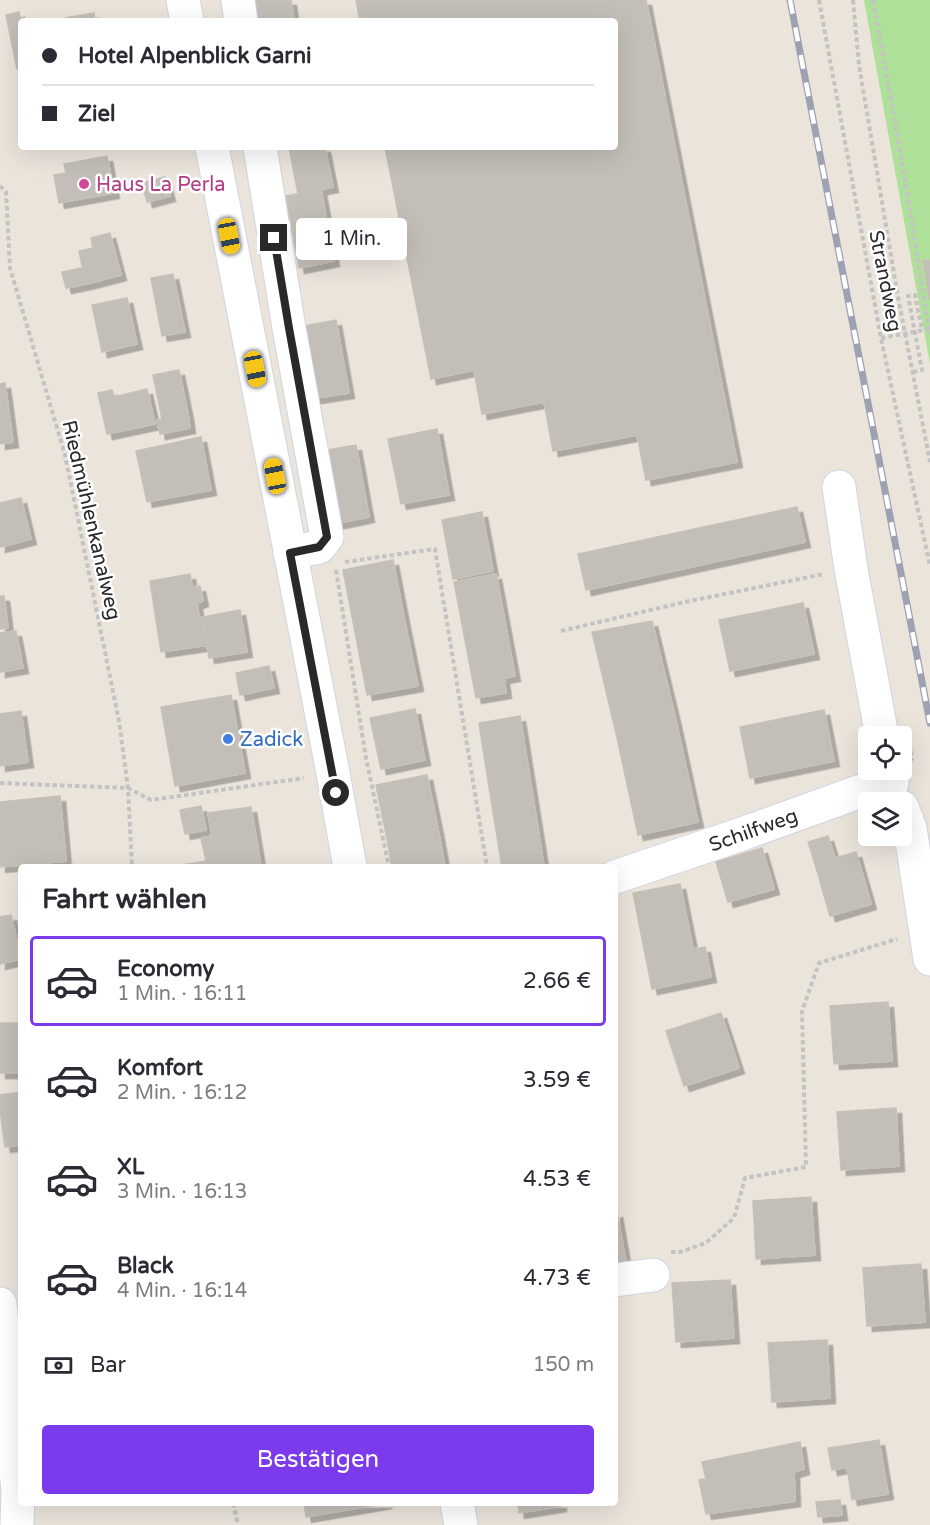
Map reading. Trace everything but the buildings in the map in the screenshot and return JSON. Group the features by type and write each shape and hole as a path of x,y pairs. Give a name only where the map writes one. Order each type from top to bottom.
{"street":[{"path":"183,0 186,18"},
{"path":"238,0 241,18"},
{"path":"213,150 349,864"},
{"path":"260,150 289,328 327,537 319,547 290,553"},
{"path":"839,487 851,569 880,726"},
{"name":"Schilfweg","path":"618,876 861,790 895,791 910,828 928,944"},
{"path":"618,1279 657,1264"},
{"path":"0,1304 18,1491 17,1525"},
{"path":"458,1506 461,1525"}],"path":[{"name":"Strandweg","path":"819,0 881,338 930,566"},
{"path":"853,0 859,65 905,334 930,462"},
{"path":"873,0 930,331 922,330 881,338"},
{"name":"Riedmühlenkanalweg","path":"0,186 6,192 10,268 65,454 119,721 128,788 132,864"},
{"path":"913,372 922,370 908,296 915,295 922,330"},
{"path":"388,864 366,758 335,563 435,549 488,864"},
{"path":"561,631 685,602 851,569"},
{"path":"0,783 128,788 151,800 311,777"},
{"path":"657,1264 680,1252 706,1243 734,1218 745,1178 806,1167 802,1011 819,963 928,944"},
{"path":"234,1506 238,1525"}],"green space":[{"path":"864,0 930,0 930,364"}],"railway":[{"path":"790,0 930,723"}],"place":[{"name":"Haus La Perla","path":"84,184"},
{"name":"Zadick","path":"228,739"}],"route":[{"path":"274,238 327,537 319,547 290,553 336,793"}]}
